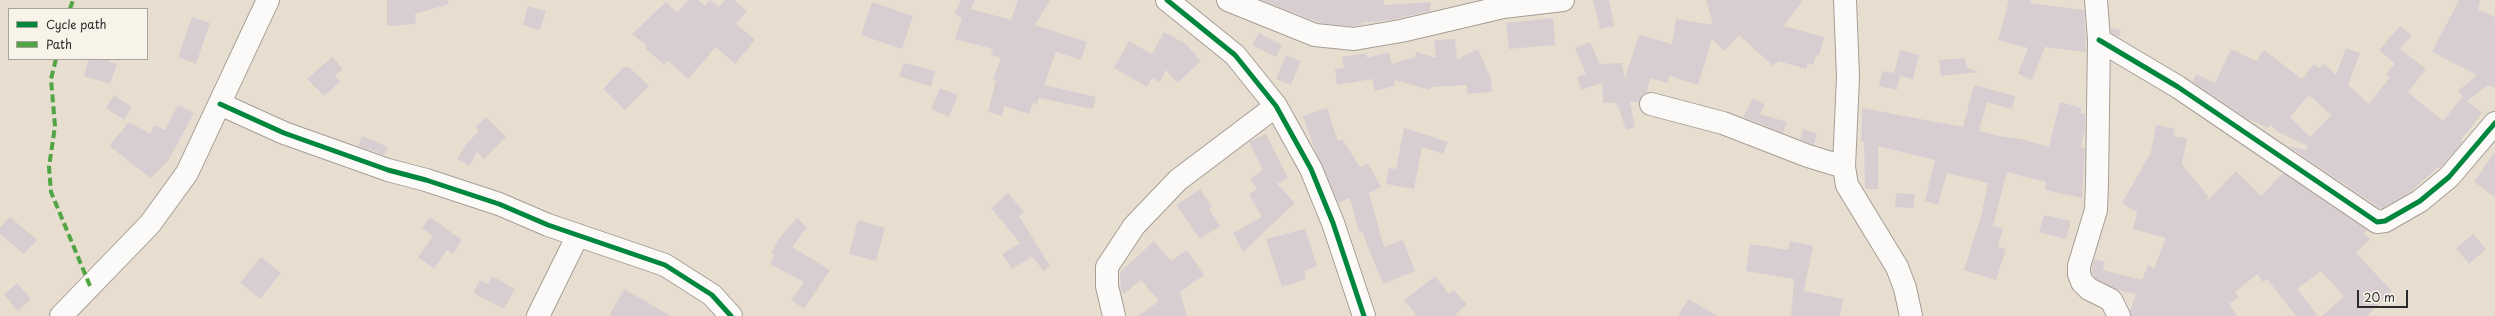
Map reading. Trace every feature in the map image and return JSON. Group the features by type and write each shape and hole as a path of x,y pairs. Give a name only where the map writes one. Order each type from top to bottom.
{"street":[{"path":"61,316 150,224 187,173 268,0"},
{"path":"1167,0 1235,54 1276,106 1312,169 1333,223 1364,316"},
{"path":"1228,0 1315,35 1354,39 1401,31 1503,7 1563,0"},
{"path":"1845,0 1848,77 1844,167 1850,191 1897,267 1905,288 1911,316"},
{"path":"2096,0 2099,40 2096,210 2079,266 2079,274 2082,282 2089,289 2111,300 2119,316"},
{"path":"2099,40 2178,87 2377,222 2385,221 2414,204 2437,187 2475,148 2495,123"},
{"path":"220,104 284,133 388,170 426,180 499,204 578,235 665,265 712,295 730,316"},
{"path":"1651,104 1724,123 1808,156 1844,167"},
{"path":"1114,316 1107,286 1107,267 1134,226 1178,180 1276,106"},
{"path":"538,316 578,235"}],"building":[{"path":"387,0 448,0 449,4 415,14 416,24 387,26"},
{"path":"688,0 698,0 705,6 710,0 719,7 725,0 734,0 747,11 736,24 755,40 735,64 716,47 688,79 668,61 664,65 645,48 647,46 632,34 666,2 677,13"},
{"path":"961,0 975,0 971,9 1011,20 1018,0 1050,0 1035,25 1087,42 1081,60 1056,52 1044,85 1096,97 1093,109 1039,98 1037,104 1033,103 1029,114 1004,106 1002,116 988,112 996,80 993,79 1001,58 991,55 993,49 955,39 962,18 954,14"},
{"path":"1261,0 1384,0 1384,5 1431,2 1430,11 1391,20 1361,23 1362,25 1354,26 1326,24"},
{"path":"1593,0 1609,0 1614,26 1600,29"},
{"path":"1706,0 1803,0 1784,26 1824,37 1819,55 1816,55 1813,65 1808,63 1806,69 1778,61 1773,66 1739,35 1724,51 1712,39 1698,85 1670,76 1667,83 1650,78 1647,92 1642,96 1639,102 1630,102 1635,127 1626,130 1618,106 1616,107 1617,103 1603,103 1602,83 1581,90 1577,77 1586,74 1575,48 1590,42 1600,64 1622,63 1625,78 1639,35 1672,44 1676,19 1713,25"},
{"path":"2009,0 2031,0 2030,3 2084,10 2086,52 2045,47 2032,80 2018,74 2028,48 1998,40"},
{"path":"2459,0 2480,0 2478,10 2495,17 2495,88 2488,85 2467,101 2482,113 2461,140 2463,142 2440,168 2437,168 2408,194 2381,209 2288,146 2307,150 2308,146 2278,132 2270,125 2268,128 2246,118 2193,82 2196,74 2215,83 2231,49 2256,61 2264,50 2302,79 2314,64 2319,68 2324,64 2336,75 2346,48 2360,53 2348,85 2369,104 2390,77 2386,74 2395,64 2379,50 2400,26 2412,35 2400,49 2426,69 2408,92 2443,121 2462,97 2464,98 2458,91 2477,75 2432,52","holes":["2309,95 2331,115 2310,137 2290,117"]},
{"path":"872,2 913,16 902,49 861,35"},
{"path":"528,6 546,11 540,30 523,25"},
{"path":"192,17 210,23 196,64 178,57"},
{"path":"1553,18 1555,45 1509,49 1506,23"},
{"path":"2111,28 2121,30 2119,37 2111,33"},
{"path":"1164,32 1186,44 1201,61 1177,83 1166,70 1160,82 1152,78 1147,87 1114,68 1129,41 1152,54"},
{"path":"1259,33 1282,45 1276,57 1252,45"},
{"path":"1455,39 1457,59 1478,49 1491,79 1492,92 1467,94 1467,85 1431,87 1430,90 1395,80 1394,86 1375,91 1372,79 1337,85 1335,69 1344,68 1342,57 1366,53 1367,58 1389,52 1392,64 1415,57 1416,52 1436,58 1434,40"},
{"path":"1900,50 1919,55 1913,79 1900,76 1897,90 1879,86 1882,71 1894,73"},
{"path":"1286,55 1301,61 1291,85 1276,79"},
{"path":"332,57 343,69 335,76 340,82 324,96 307,79"},
{"path":"1965,58 1967,68 1979,72 1941,76 1939,60"},
{"path":"89,60 110,60 109,62 117,64 110,84 84,76"},
{"path":"904,63 935,71 931,87 899,76"},
{"path":"624,67 629,67 649,86 625,110 603,89"},
{"path":"1974,85 2015,96 2012,109 1987,102 1979,131 2004,137 2021,139 2049,147 2060,102 2082,108 2080,113 2085,114 2085,130 2081,147 2085,148 2082,198 2045,190 2046,182 2007,172 1993,226 2003,228 1998,247 2006,249 1996,280 1964,270 1981,216 1988,183 1947,173 1938,205 1925,201 1935,160 1878,146 1878,189 1865,189 1864,142 1861,141 1862,108 1963,127"},
{"path":"940,88 958,95 949,117 931,109"},
{"path":"114,95 132,107 124,120 106,108"},
{"path":"1753,98 1765,105 1760,114 1787,122 1783,133 1743,117"},
{"path":"178,105 192,112 193,115 168,161 151,178 109,146 129,122 150,134 155,125 165,130"},
{"path":"1327,108 1338,141 1342,139 1360,167 1368,163 1381,187 1369,193 1384,247 1403,240 1415,271 1383,284 1362,232 1359,233 1350,198 1338,203 1315,150 1303,116"},
{"path":"486,117 506,137 484,159 477,152 469,166 457,159 466,144 479,131 476,127"},
{"path":"2156,125 2175,129 2173,136 2187,138 2182,164 2208,196 2207,201 2236,171 2261,196 2283,173 2367,230 2364,233 2370,239 2356,253 2392,291 2367,316 2322,316 2344,296 2321,271 2297,289 2318,316 2296,316 2267,279 2263,282 2257,274 2235,292 2239,297 2229,304 2237,316 2131,316 2130,310 2136,294 2118,290 2096,279 2093,275 2092,268 2094,259 2105,262 2103,270 2142,280 2148,265 2154,268 2166,238 2133,229 2137,212 2122,203 2151,152"},
{"path":"1404,128 1448,142 1443,154 1422,147 1414,189 1386,184 1389,168 1396,169"},
{"path":"1803,129 1817,134 1814,145 1800,140"},
{"path":"1266,134 1288,178 1277,184 1295,203 1243,252 1233,233 1262,217 1249,194 1257,189 1250,179 1263,170 1249,142"},
{"path":"362,136 388,147 384,155 358,146"},
{"path":"2495,151 2495,197 2474,182"},
{"path":"1200,189 1212,207 1209,209 1220,226 1200,239 1176,205"},
{"path":"1008,193 1024,212 1019,216 1050,266 1044,271 1032,257 1012,269 1002,254 1020,243 991,208"},
{"path":"1896,193 1915,194 1913,208 1895,207"},
{"path":"2044,215 2071,221 2066,239 2039,232"},
{"path":"10,217 37,240 24,254 0,234 0,228"},
{"path":"430,217 462,240 453,254 447,250 434,269 418,257 433,236 422,228"},
{"path":"797,218 807,227 792,247 830,270 804,309 791,300 804,282 770,264 775,255 771,253 779,239"},
{"path":"858,220 885,228 876,261 849,254"},
{"path":"1305,229 1317,266 1304,271 1306,279 1282,287 1266,239"},
{"path":"2473,234 2486,249 2469,264 2456,248"},
{"path":"1154,241 1171,261 1187,250 1204,275 1180,292 1187,316 1138,316 1159,301 1141,280 1124,294 1121,290 1120,272"},
{"path":"1790,241 1813,246 1804,291 1843,299 1840,316 1791,316 1794,279 1746,271 1750,244 1788,250"},
{"path":"261,257 281,273 260,299 240,283"},
{"path":"492,276 515,289 504,309 473,293 480,280 488,284"},
{"path":"1435,276 1449,294 1454,290 1467,304 1454,316 1417,316 1404,300"},
{"path":"17,283 31,299 18,311 4,295"},
{"path":"624,289 671,316 609,316"},
{"path":"1688,299 1718,316 1678,316"}],"marked path":[{"path":"70,8 73,0"},
{"path":"56,60 51,79 55,126 49,167 51,192 90,286"}],"cycle path":[{"path":"1167,0 1235,55 1276,106 1311,169 1333,223 1364,316"},
{"path":"2099,40 2178,87 2377,222 2385,221 2420,201 2449,177 2495,123"},
{"path":"220,104 284,133 388,170 426,180 499,204 548,225 665,265 712,295 731,316"}]}
